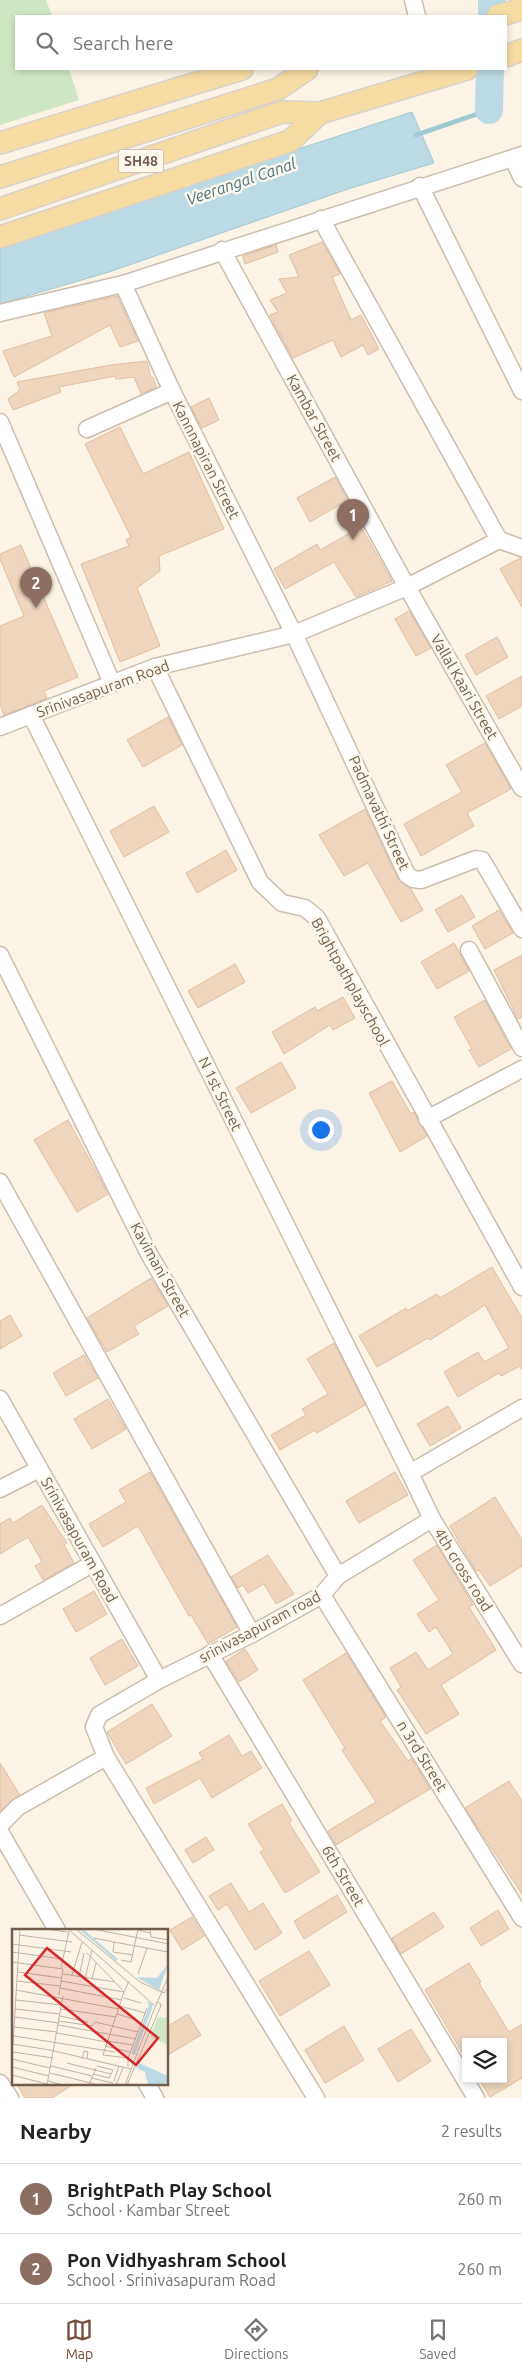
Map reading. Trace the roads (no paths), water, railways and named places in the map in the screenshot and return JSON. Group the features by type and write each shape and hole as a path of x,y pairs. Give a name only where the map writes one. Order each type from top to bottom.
{"main road":[{"path":"501,15 522,9"},
{"path":"507,56 522,50"},
{"path":"0,143 239,70"},
{"name":"SH48","path":"0,177 278,89 306,70"},
{"name":"SH48","path":"0,209 282,112 320,113 464,70"},
{"path":"0,236 290,141 320,113"}],"street":[{"path":"413,0 417,15"},
{"path":"0,313 123,284 420,186 518,157 522,178"},
{"path":"420,186 522,392"},
{"path":"321,219 499,540 522,548"},
{"name":"Kambar Street","path":"222,250 407,586"},
{"name":"Kannnapiran Street","path":"123,284 172,391 294,634"},
{"path":"87,429 172,391"},
{"path":"0,422 112,683"},
{"name":"Srinivasapuram Road","path":"0,727 155,667 294,634 407,586 499,540"},
{"name":"Vallal Kaari Street","path":"407,586 522,788"},
{"name":"Padmavathi Street","path":"294,634 407,875 413,880 421,880 476,859 482,860 522,930"},
{"name":"Brightpathplayschool","path":"155,667 260,882 282,903 305,908 317,918 522,1288"},
{"name":"N 1st Street","path":"31,715 410,1473"},
{"path":"469,950 522,1048"},
{"name":"Kavimani Street","path":"0,955 149,1254 338,1576"},
{"path":"427,1118 522,1069"},
{"path":"0,1182 252,1634"},
{"name":"Srinivasapuram Road","path":"0,1399 159,1680"},
{"path":"410,1473 522,1408"},
{"path":"0,1489 39,1469"},
{"name":"4th cross road","path":"410,1473 432,1519 522,1664"},
{"name":"srinivasapuram road","path":"316,2098 106,1757 94,1727 99,1714 159,1680 252,1634 322,1595 338,1576 432,1519"},
{"path":"0,1616 92,1564"},
{"name":"n 3rd Street","path":"322,1595 522,1918"},
{"name":"6th Street","path":"210,1654 476,2098"},
{"path":"0,1825 18,1807 106,1757"},
{"path":"0,1832 55,1929"},
{"path":"0,2083 10,2098"},
{"path":"148,2086 155,2098"}],"water":[{"path":"412,112 434,163 351,188 109,272 0,304 0,246"}],"waterway":[{"path":"492,0 492,15"},
{"path":"489,110 490,70"},
{"name":"Veerangal Canal","path":"416,135 489,110"}],"place":[{"name":"BrightPath Play School","path":"353,540"},
{"name":"Pon Vidhyashram School","path":"36,608"}]}
